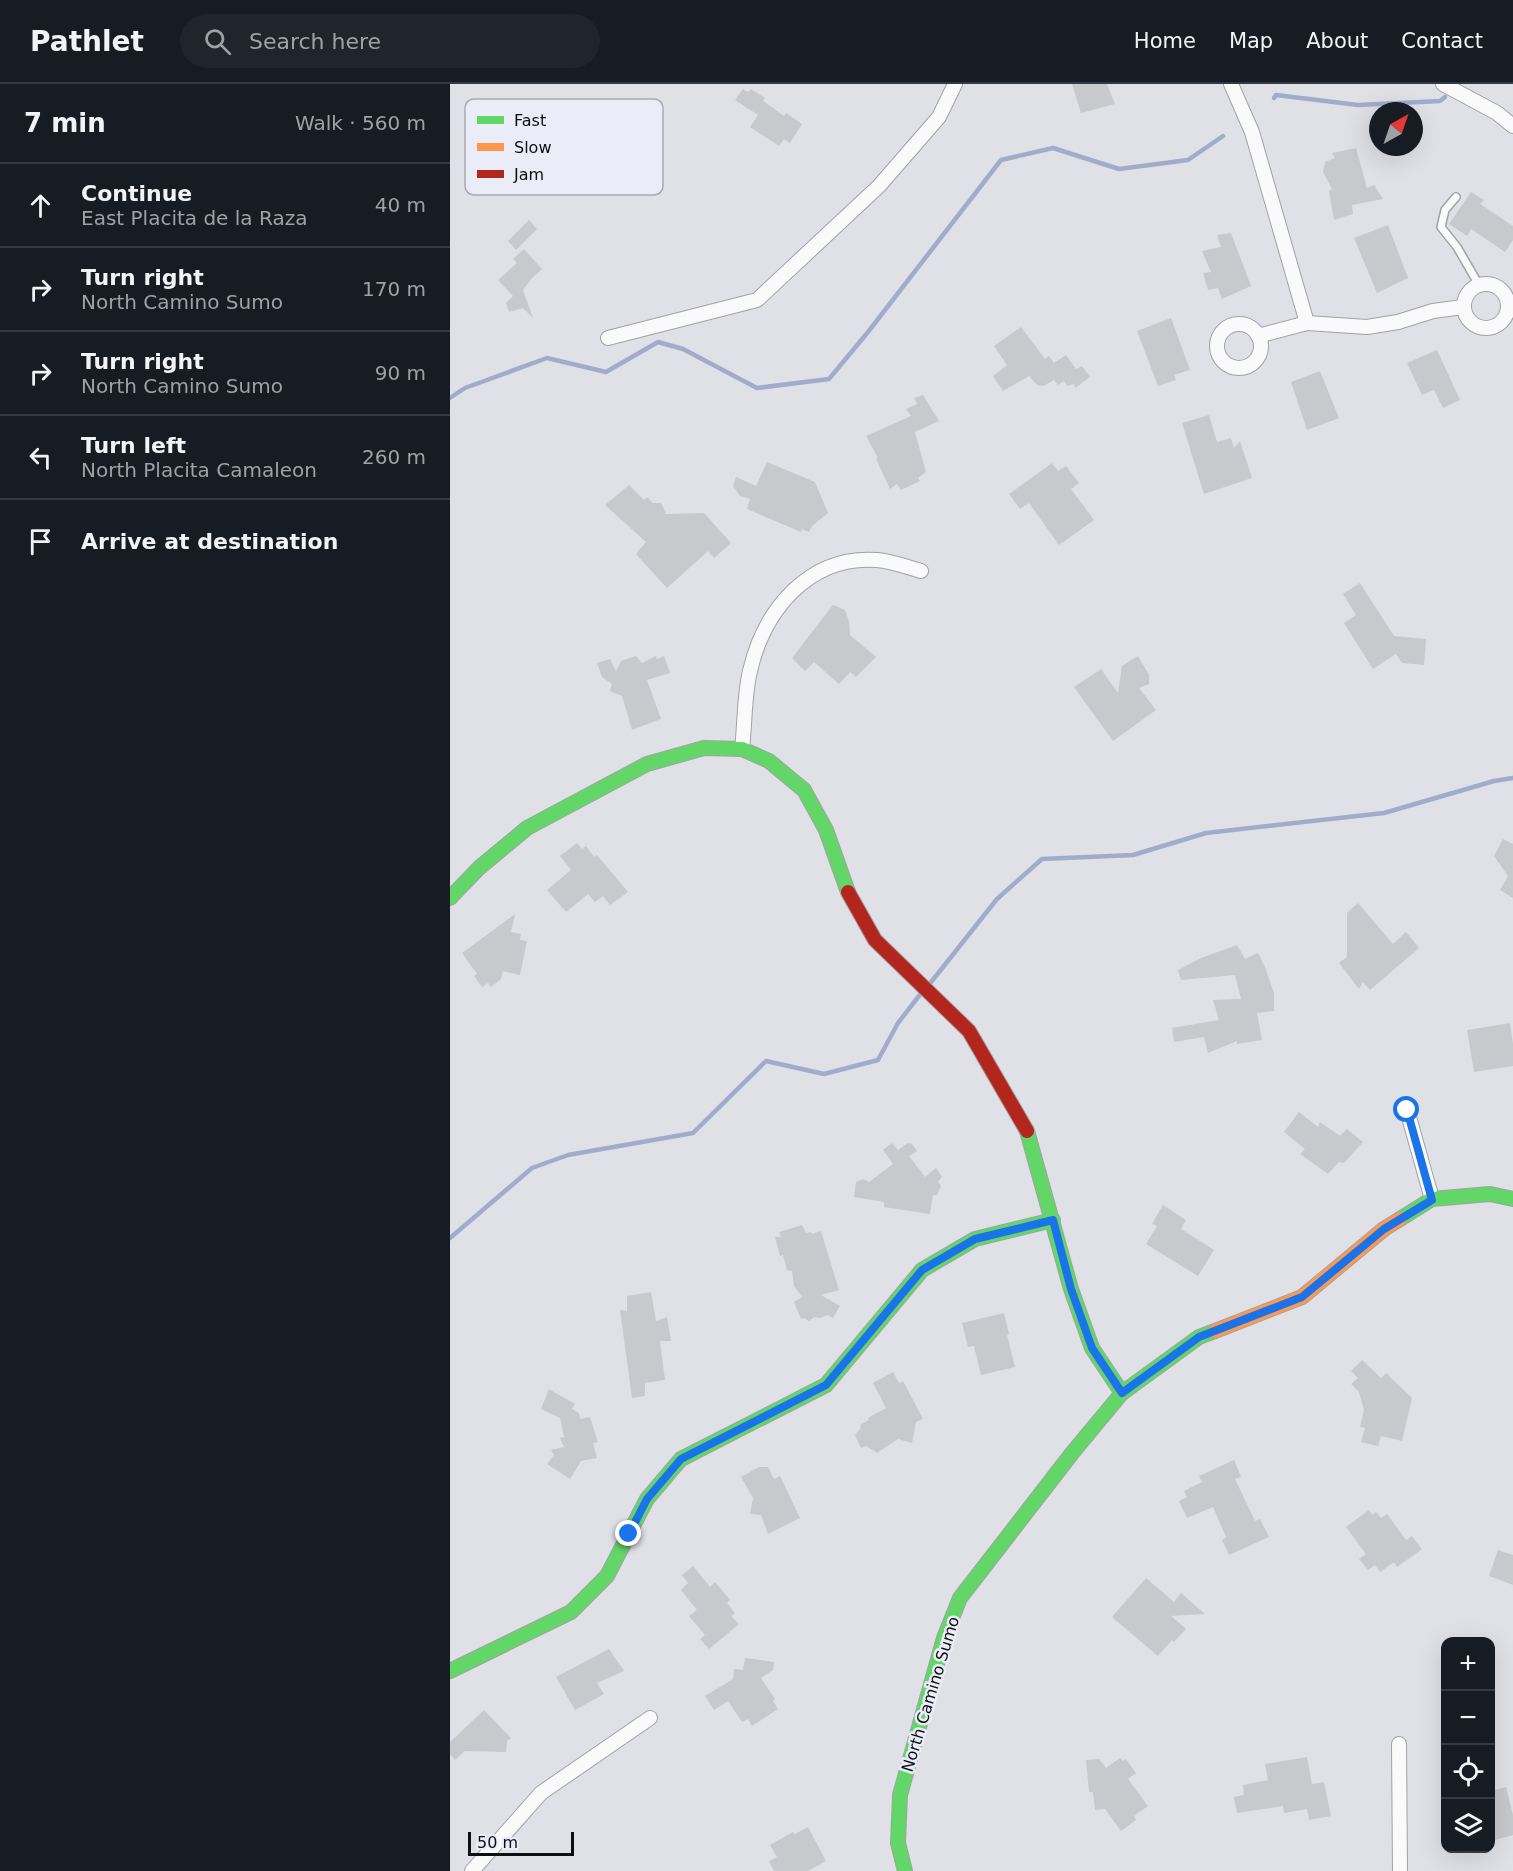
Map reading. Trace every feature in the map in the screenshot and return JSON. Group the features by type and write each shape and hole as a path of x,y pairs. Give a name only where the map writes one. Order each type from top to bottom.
{"street":[{"path":"608,338 757,300 879,186 939,117 955,84"},
{"path":"1231,84 1252,132 1307,323"},
{"path":"1443,84 1497,113 1513,126"},
{"path":"1479,285 1494,285 1501,290 1508,303 1506,317 1495,327 1481,329 1468,321 1463,307 1467,293 1479,285"},
{"path":"1258,336 1307,323 1367,327 1398,322 1433,311 1463,307"},
{"path":"742,749 750,672 768,623 778,606 791,592 811,576 839,564 860,560 878,560 921,571"},
{"path":"450,898 479,868 527,828 647,764 704,748 742,749 770,761 804,790 826,830 849,896 875,940 969,1031 1030,1135 1071,1289 1092,1348 1122,1393"},
{"path":"1407,1110 1432,1200"},
{"name":"North Camino Sumo","path":"905,1871 900,1858 898,1821 900,1795 944,1638 960,1598 1073,1452 1122,1393 1199,1337 1302,1297 1384,1229 1432,1200 1490,1194 1513,1199"},
{"path":"450,1671 571,1612 607,1576 647,1499 681,1459 826,1385 922,1270 975,1239 1053,1220"},
{"path":"472,1871 541,1793 650,1718"},
{"path":"1399,1744 1400,1871"}],"lane":[{"path":"1456,197 1445,210 1441,227 1457,247 1479,285"}],"building":[{"path":"1072,84 1107,84 1115,104 1081,113"},
{"path":"743,89 748,92 751,89 765,98 763,101 784,116 786,113 802,124 790,143 784,139 779,146 750,127 758,115 735,100"},
{"path":"1356,148 1367,188 1374,185 1383,199 1352,205 1353,214 1334,220 1329,191 1332,189 1323,172 1325,162 1335,158 1332,153"},
{"path":"1471,192 1484,200 1480,204 1513,226 1513,240 1505,252 1471,229 1467,236 1449,224"},
{"path":"529,220 537,229 516,250 508,241"},
{"path":"1388,225 1408,278 1377,293 1354,238"},
{"path":"1231,233 1251,286 1222,299 1218,288 1208,290 1203,273 1211,272 1202,251 1221,247 1217,235"},
{"path":"524,249 542,269 523,290 533,318 523,308 509,312 506,303 513,296 498,280 517,263 513,259"},
{"path":"1171,318 1190,370 1174,375 1176,380 1158,386 1137,331"},
{"path":"1021,327 1045,359 1049,356 1054,363 1066,355 1076,369 1082,366 1090,377 1075,388 1074,384 1067,386 1064,381 1058,385 1054,380 1043,386 1037,385 1029,376 1003,391 993,376 1007,365 994,346"},
{"path":"1437,350 1460,400 1443,408 1434,390 1422,395 1407,363"},
{"path":"1320,371 1339,418 1307,430 1291,382"},
{"path":"923,395 939,421 915,432 926,472 918,478 920,481 901,490 897,484 890,489 876,459 878,458 866,436 911,416 906,409 917,404 914,398"},
{"path":"1209,415 1217,442 1231,438 1234,448 1240,441 1252,478 1204,494 1182,423"},
{"path":"767,462 815,482 828,513 812,526 809,532 802,529 801,532 747,509 750,499 740,496 733,486 736,477 756,486"},
{"path":"1052,463 1058,471 1066,466 1079,483 1071,489 1094,520 1059,545 1029,503 1020,509 1009,494"},
{"path":"629,485 644,500 647,497 653,503 661,503 666,514 704,513 731,543 714,558 708,551 667,588 636,554 646,542 605,505"},
{"path":"1360,583 1394,636 1426,639 1424,665 1402,663 1396,654 1373,669 1344,623 1356,615 1343,594"},
{"path":"833,605 845,610 850,635 876,657 856,677 850,672 839,684 814,662 805,671 792,658"},
{"path":"636,656 642,663 656,656 657,659 664,656 670,673 647,680 661,719 632,730 622,696 610,691 612,684 602,677 597,663 610,659 616,671 621,661"},
{"path":"1138,656 1149,675 1149,684 1139,688 1156,710 1113,741 1074,687 1101,669 1118,693 1122,666"},
{"path":"1503,839 1513,844 1513,898 1500,890 1508,876 1494,856"},
{"path":"577,843 582,849 586,846 594,857 597,855 628,892 610,905 603,896 595,902 588,894 566,912 547,890 571,870 560,856"},
{"path":"1358,903 1393,944 1406,932 1419,948 1370,990 1363,982 1359,989 1339,963 1347,957 1347,913"},
{"path":"515,914 511,932 521,934 520,940 527,941 520,975 503,971 501,979 491,987 488,983 482,987 474,976 477,974 462,953"},
{"path":"1237,945 1245,959 1258,953 1274,993 1274,1011 1257,1013 1262,1040 1237,1044 1237,1041 1208,1053 1204,1037 1174,1042 1172,1028 1219,1020 1213,1000 1241,999 1235,975 1181,980 1178,970 1201,958"},
{"path":"1510,1023 1513,1066 1474,1072 1467,1030"},
{"path":"1299,1112 1318,1127 1320,1122 1340,1136 1347,1129 1363,1142 1344,1163 1339,1162 1328,1174 1300,1154 1305,1149 1284,1132"},
{"path":"892,1143 898,1150 908,1143 912,1144 917,1151 909,1156 925,1177 936,1168 942,1177 938,1182 941,1186 937,1195 933,1195 930,1214 884,1207 884,1202 854,1197 856,1182 863,1179 869,1182 893,1164 883,1150"},
{"path":"1163,1205 1186,1220 1181,1229 1214,1250 1198,1276 1146,1244 1157,1226 1152,1224"},
{"path":"802,1225 806,1233 821,1231 839,1290 821,1295 840,1306 833,1318 827,1315 821,1318 814,1317 809,1321 801,1319 794,1302 802,1297 794,1286 792,1271 787,1270 783,1255 780,1256 775,1237 781,1237 779,1232"},
{"path":"651,1292 656,1321 667,1317 671,1341 660,1341 665,1380 645,1383 645,1396 632,1398 620,1310 627,1311 627,1296"},
{"path":"1004,1313 1015,1367 981,1375 974,1346 968,1347 962,1323"},
{"path":"1362,1360 1381,1378 1386,1373 1412,1398 1402,1441 1381,1436 1378,1446 1361,1442 1365,1428 1360,1427 1364,1410 1359,1392 1351,1384 1358,1378 1351,1371"},
{"path":"893,1372 899,1383 903,1381 923,1419 916,1422 912,1443 898,1439 877,1453 866,1446 861,1448 855,1435 861,1428 860,1425 869,1420 868,1418 886,1408 873,1383"},
{"path":"549,1389 575,1404 572,1409 579,1413 580,1419 590,1417 598,1442 593,1443 597,1458 581,1461 570,1479 547,1464 554,1455 551,1450 564,1447 560,1438 564,1437 560,1418 541,1409"},
{"path":"1234,1460 1241,1477 1235,1479 1255,1521 1260,1519 1269,1537 1229,1555 1222,1540 1226,1537 1213,1507 1187,1518 1179,1501 1187,1497 1184,1491 1202,1482 1199,1476"},
{"path":"759,1467 768,1467 774,1479 780,1476 800,1518 768,1534 761,1515 750,1514 753,1498 741,1477"},
{"path":"1369,1510 1372,1515 1376,1512 1381,1518 1387,1514 1406,1540 1412,1536 1422,1549 1397,1567 1394,1562 1380,1572 1375,1565 1368,1570 1359,1559 1366,1554 1346,1527"},
{"path":"1498,1550 1513,1555 1513,1585 1489,1576"},
{"path":"693,1566 710,1587 715,1582 730,1600 727,1603 735,1613 731,1616 739,1624 709,1649 700,1639 705,1635 689,1616 697,1610 681,1590 688,1583 682,1575"},
{"path":"1146,1578 1174,1602 1181,1593 1205,1614 1171,1616 1186,1629 1158,1656 1112,1617"},
{"path":"609,1649 624,1671 597,1683 604,1694 575,1710 556,1677"},
{"path":"745,1658 774,1662 773,1670 761,1678 775,1699 773,1701 778,1709 752,1726 748,1719 742,1722 728,1701 714,1710 705,1696 733,1679 734,1669 743,1670"},
{"path":"484,1710 511,1738 507,1741 506,1752 465,1751 455,1760 450,1754 450,1742"},
{"path":"1307,1757 1312,1784 1324,1782 1331,1816 1309,1820 1307,1809 1284,1813 1283,1806 1237,1813 1234,1797 1244,1795 1243,1785 1268,1780 1265,1764"},
{"path":"1120,1758 1123,1761 1126,1759 1136,1773 1128,1779 1148,1806 1134,1816 1136,1820 1121,1831 1105,1809 1095,1810 1093,1792 1089,1792 1086,1760 1099,1759 1106,1768"},
{"path":"1506,1787 1513,1815 1513,1835 1495,1840 1495,1799 1495,1790"},
{"path":"808,1827 826,1861 808,1871 774,1871 769,1861 777,1857 770,1845 793,1832 795,1834"}],"waterway":[{"path":"1274,98 1276,95 1358,105 1440,101 1445,97"},
{"path":"450,398 465,388 547,358 606,372 658,342 683,349 757,388 829,379 1001,160 1053,148 1119,169 1188,160 1223,136"},
{"path":"928,986 997,899 1042,859 1133,855 1206,833 1384,813 1494,781 1513,778"},
{"path":"450,1238 532,1168 568,1155 693,1133 766,1061 824,1074 878,1060 898,1023 922,992"}],"traffic: fast":[{"path":"450,898 479,868 527,828 647,764 704,748 742,749 769,761 804,790 826,830 848,892"},
{"path":"1027,1131 1071,1289 1092,1348 1122,1393 1199,1337 1215,1331"},
{"path":"1400,1219 1432,1199 1490,1194 1513,1199"},
{"path":"450,1671 571,1612 607,1576 647,1499 681,1459 826,1385 922,1270 975,1239 1053,1220"},
{"path":"905,1871 898,1843 900,1795 944,1638 960,1598 1073,1452 1122,1393"}],"traffic: slow":[{"path":"1215,1331 1302,1297 1384,1229 1400,1219"}],"traffic: jam":[{"path":"848,892 875,940 969,1031 1027,1131"}],"route":[{"path":"629,1534 647,1499 681,1459 826,1385 922,1270 975,1239 1053,1220 1071,1289 1092,1348 1122,1393 1199,1337 1302,1297 1384,1229 1432,1200 1407,1110"}]}
